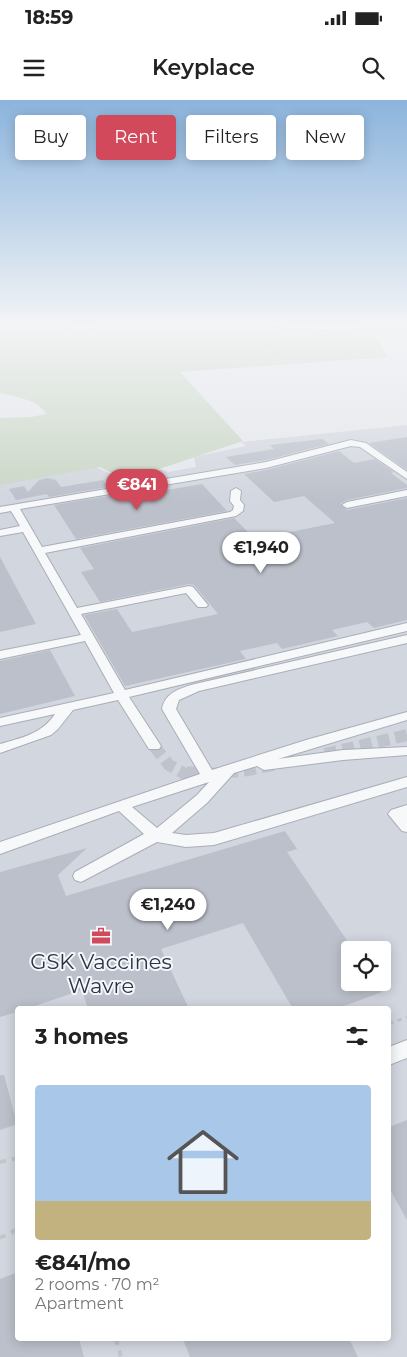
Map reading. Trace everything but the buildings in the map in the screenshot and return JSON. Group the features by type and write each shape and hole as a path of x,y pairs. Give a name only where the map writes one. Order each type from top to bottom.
{"street":[{"path":"0,510 266,465 351,444 363,445 407,476"},
{"path":"39,551 233,514 238,511 239,505 235,501 236,491"},
{"path":"347,504 407,493"},
{"path":"14,507 88,637 154,746"},
{"path":"0,533 26,528"},
{"path":"74,612 190,589 202,605"},
{"path":"0,722 407,627"},
{"path":"0,655 88,637"},
{"path":"209,776 169,709 169,703 172,698 181,692 227,686 407,639"},
{"path":"0,749 52,729 60,714 68,707"},
{"path":"0,848 209,776 311,743 407,716"},
{"path":"311,743 321,758"},
{"path":"81,876 167,830 195,805 229,770 321,758 407,751"},
{"path":"121,805 156,836 186,841 214,839 407,782"},
{"path":"407,810 396,814 407,827"},
{"path":"391,1055 407,1049"}],"path":[{"path":"391,1023 407,1017"},
{"path":"0,1162 15,1159"},
{"path":"0,1238 15,1230"},
{"path":"117,1341 121,1357"}],"shaded area":[{"path":"407,425 407,1357 0,1357 0,484 94,466 125,481 153,466 168,472 196,467 194,457 246,446 241,442"}],"green space":[{"path":"0,384 191,384 243,441 126,480 100,467 0,485 0,418 31,417 46,414 43,409 32,402 0,393"}],"tunnel":[{"path":"325,754 407,735"},
{"path":"154,746 169,765 187,775"},
{"path":"200,775 248,770 277,764"},
{"path":"187,775 200,775"},
{"path":"190,776 200,775"}],"place":[{"name":"GSK Vaccines Wavre","path":"101,936"}]}
